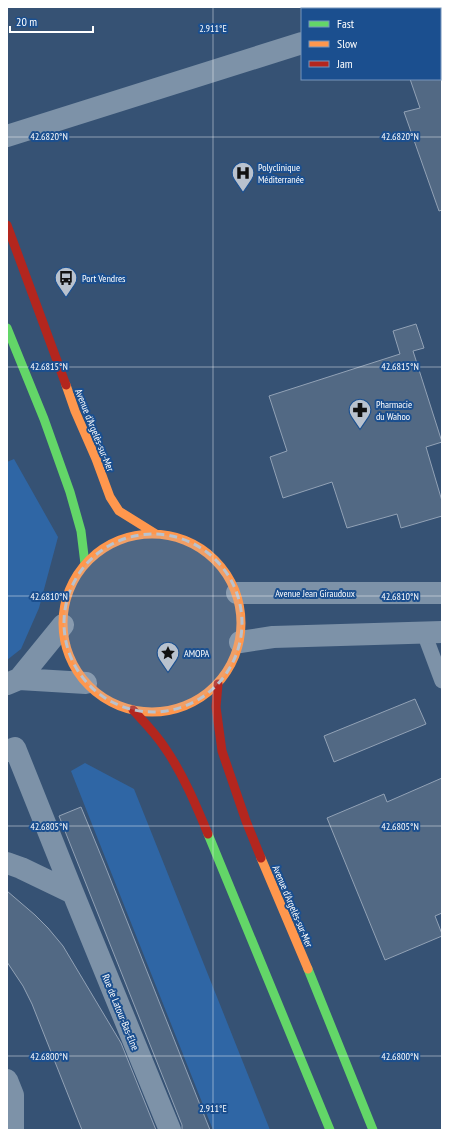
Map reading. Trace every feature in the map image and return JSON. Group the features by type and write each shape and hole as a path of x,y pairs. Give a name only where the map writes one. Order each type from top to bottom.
{"main road":[{"name":"Avenue d'Argelès-sur-Mer","path":"7,224 75,411 96,459 110,497 119,511 156,534"},
{"path":"7,328 44,419 70,492 81,531 86,564"},
{"path":"156,534 186,540 208,553 225,571 237,593 242,618 240,642 232,664 218,684 200,698 179,708 156,712 133,710 108,700 86,683 74,666 66,646 63,625 65,603 73,582 86,564 106,547 130,537 156,534"},
{"name":"Avenue d'Argelès-sur-Mer","path":"218,684 216,707 222,751 246,821 373,1130"},
{"path":"133,710 165,748 187,787 200,815 330,1130"}],"street":[{"path":"7,136 301,43"},
{"name":"Avenue Jean Giraudoux","path":"237,593 442,593"},
{"path":"13,681 63,625"},
{"path":"240,642 273,637 433,632"},
{"path":"13,681 86,683"},
{"name":"Rue de Latour-Bas-Elne","path":"7,752 15,748 170,1130"},
{"path":"7,863 21,868 73,893"},
{"path":"7,1080 13,1095 14,1130"}],"lane":[{"path":"433,632 442,681"}],"highlighted area":[{"path":"156,534 186,540 208,553 225,571 237,593 242,618 240,642 232,664 218,684 200,698 179,708 156,712 133,710 108,700 86,683 66,646 63,625 65,603 73,582 85,564 106,547 130,537"}],"shaded area":[{"path":"14,459 58,537 39,608 21,649 7,660 7,462"},
{"path":"85,763 134,789 270,1130 213,1130 71,771"}],"building":[{"path":"442,79 442,210 439,211 404,112 420,108 410,80"},
{"name":"Pharmacie du Wahoo","path":"416,324 424,348 413,351 442,442 426,447 442,501 442,516 401,528 397,514 347,528 332,482 283,498 270,457 287,451 269,396 400,354 393,331"},
{"path":"415,699 426,724 334,762 324,736"},
{"path":"442,778 442,913 435,916 442,936 385,960 327,818 384,794 387,802"},
{"path":"81,807 210,1130 182,1130 182,1125 59,816"},
{"path":"7,891 35,915 63,946 121,1043 156,1130 82,1130 32,1004 23,986 7,962"}],"traffic: fast":[{"path":"7,328 44,419 70,492 81,531 85,564"},
{"path":"208,834 330,1130"},
{"path":"308,969 373,1130"}],"traffic: slow":[{"path":"66,385 110,497 119,511 156,534"},
{"path":"152,534 169,536 186,541 201,549 215,560 226,574 234,589 239,606 241,623 239,640 234,657 226,672 215,686 201,697 186,705 169,710 152,712 135,710 118,705 103,697 89,686 78,672 70,657 65,640 63,623 65,606 70,589 78,574 89,560 103,549 118,541 135,536 152,534"},
{"path":"261,858 308,969"}],"traffic: jam":[{"path":"7,225 66,385"},
{"path":"218,684 216,707 222,751 246,821 261,858"},
{"path":"133,710 150,728 172,758 189,790 208,834"}],"place":[{"name":"Polyclinique Méditerranée","path":"243,192"},
{"name":"Port Vendres","path":"66,298"},
{"name":"Pharmacie du Wahoo","path":"360,430"},
{"name":"AMOPA","path":"168,672"}]}
